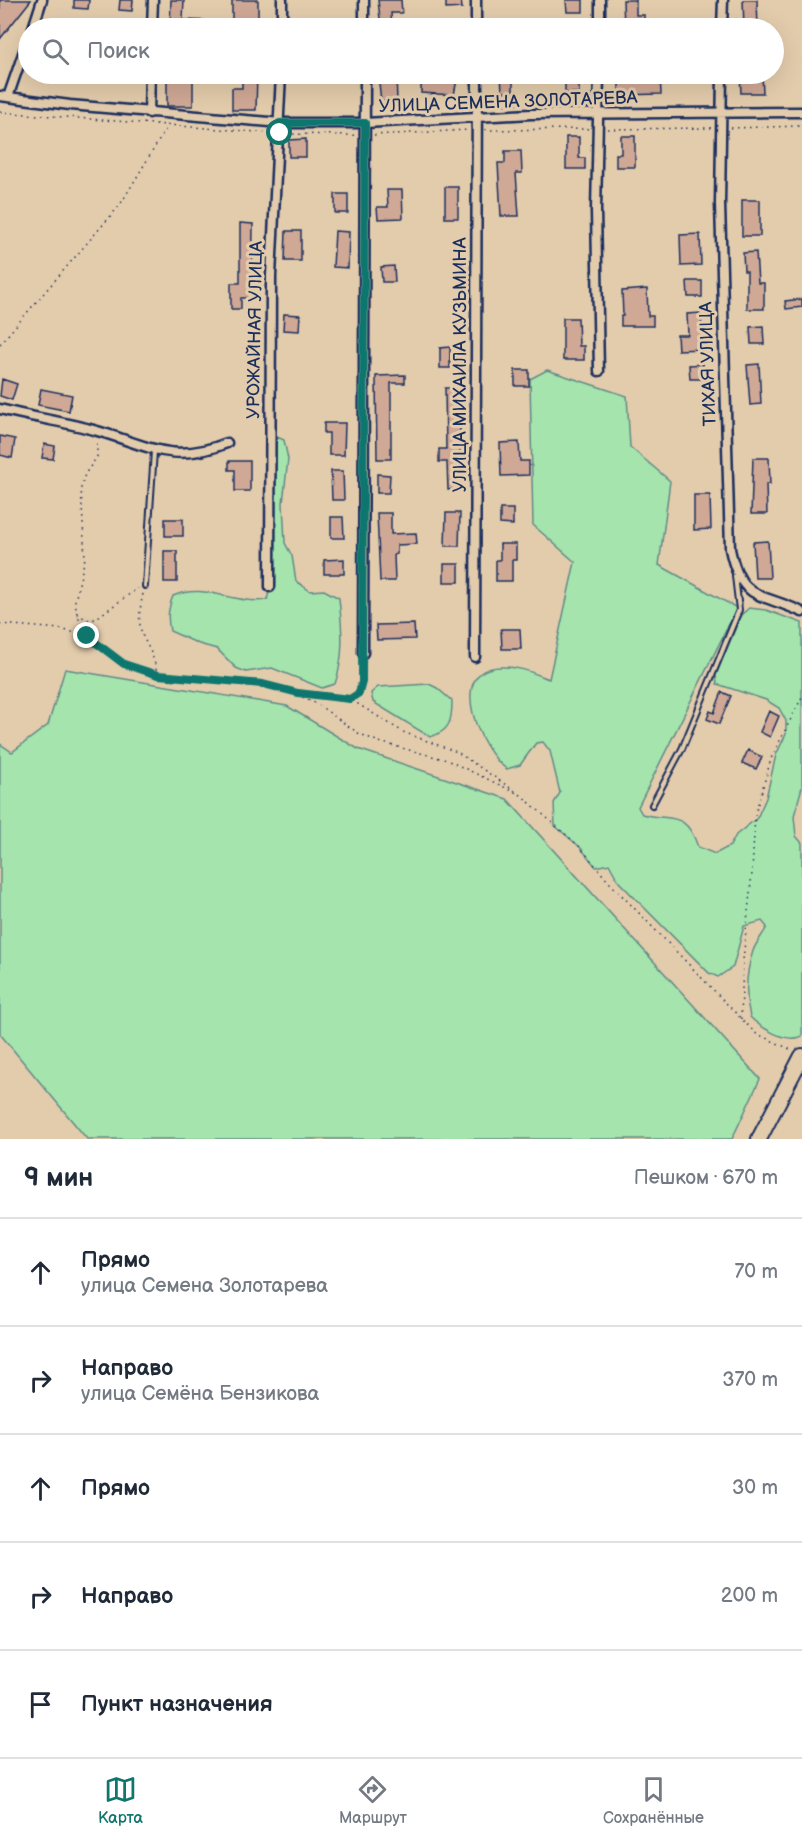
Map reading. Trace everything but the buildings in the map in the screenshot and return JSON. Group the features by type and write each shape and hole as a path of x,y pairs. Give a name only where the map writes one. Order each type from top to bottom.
{"main road":[{"path":"759,1139 802,1057"}],"street":[{"path":"36,18 42,0"},
{"path":"152,18 153,0"},
{"path":"282,0 282,18"},
{"path":"364,0 364,18"},
{"path":"476,0 476,18"},
{"path":"600,0 600,18"},
{"path":"722,18 723,0"},
{"path":"4,96 18,63"},
{"path":"149,113 150,84"},
{"name":"УРОЖАЙНАЯ УЛИЦА","path":"270,587 271,276 281,84"},
{"path":"363,653 362,425 365,84"},
{"name":"УЛИЦА МИХАИЛА КУЗЬМИНА","path":"475,657 477,84"},
{"path":"599,84 596,210 599,371"},
{"name":"ТИХАЯ УЛИЦА","path":"722,84 720,204 722,305 730,549 735,573"},
{"name":"УЛИЦА СЕМЕНА ЗОЛОТАРЕВА","path":"4,96 149,113 280,123 365,123 477,116 802,112"},
{"path":"0,409 90,429 154,451 186,454 208,451 227,443"},
{"path":"735,573 751,591 802,612"}],"lane":[{"path":"145,586 154,451"},
{"path":"652,805 682,749 739,610 735,573"}],"path":[{"path":"477,105 599,103"},
{"path":"0,344 120,205 176,115"},
{"path":"87,636 77,614 75,601 85,545 81,488 99,448 90,429"},
{"path":"77,614 88,620 94,619 145,586"},
{"path":"145,586 138,628 155,661 158,675"},
{"path":"0,624 60,628 87,636 124,664 158,675 263,684 298,693 350,699 403,732 458,752 521,795 580,846 608,881 755,1033 802,1057"},
{"path":"350,699 359,693 363,653"},
{"path":"298,693 358,733 389,745 447,760 521,795"},
{"path":"741,1020 742,960 752,873 755,814 772,756 802,696"}],"green space":[{"path":"547,370 627,396 630,447 670,481 659,565 737,608 638,807 642,814 682,822 688,827 698,847 715,854 730,846 736,835 757,818 766,798 776,755 786,734 786,721 779,708 766,700 717,684 716,675 741,615 749,608 766,610 802,623 802,787 794,816 796,836 802,843 802,1036 789,1038 782,1036 767,1030 750,1017 747,1001 748,976 754,948 767,927 762,921 744,926 733,967 718,977 709,973 619,882 609,864 596,867 580,847 555,826 554,803 560,793 550,751 543,742 536,743 520,765 507,769 497,760 478,730 471,696 474,681 483,671 500,667 513,668 526,670 549,679 575,562 533,525 530,379"},
{"path":"277,437 284,440 288,459 283,503 285,543 292,556 296,581 310,591 324,590 339,598 342,631 340,663 335,684 322,688 272,668 246,672 236,668 217,649 170,631 169,626 168,613 173,596 185,592 208,592 243,600 267,600 270,587 270,452"},
{"path":"65,669 287,706 358,749 507,799 760,1079 732,1139 87,1139 0,1034 0,744 12,752 48,725"},
{"path":"429,684 452,701 450,720 446,728 437,735 430,737 373,702 371,693 378,687"}],"route":[{"path":"87,636 124,664 158,675 263,684 283,687 298,693 350,699 359,693 362,682 364,558 362,425 365,123 280,123 280,133"}]}
